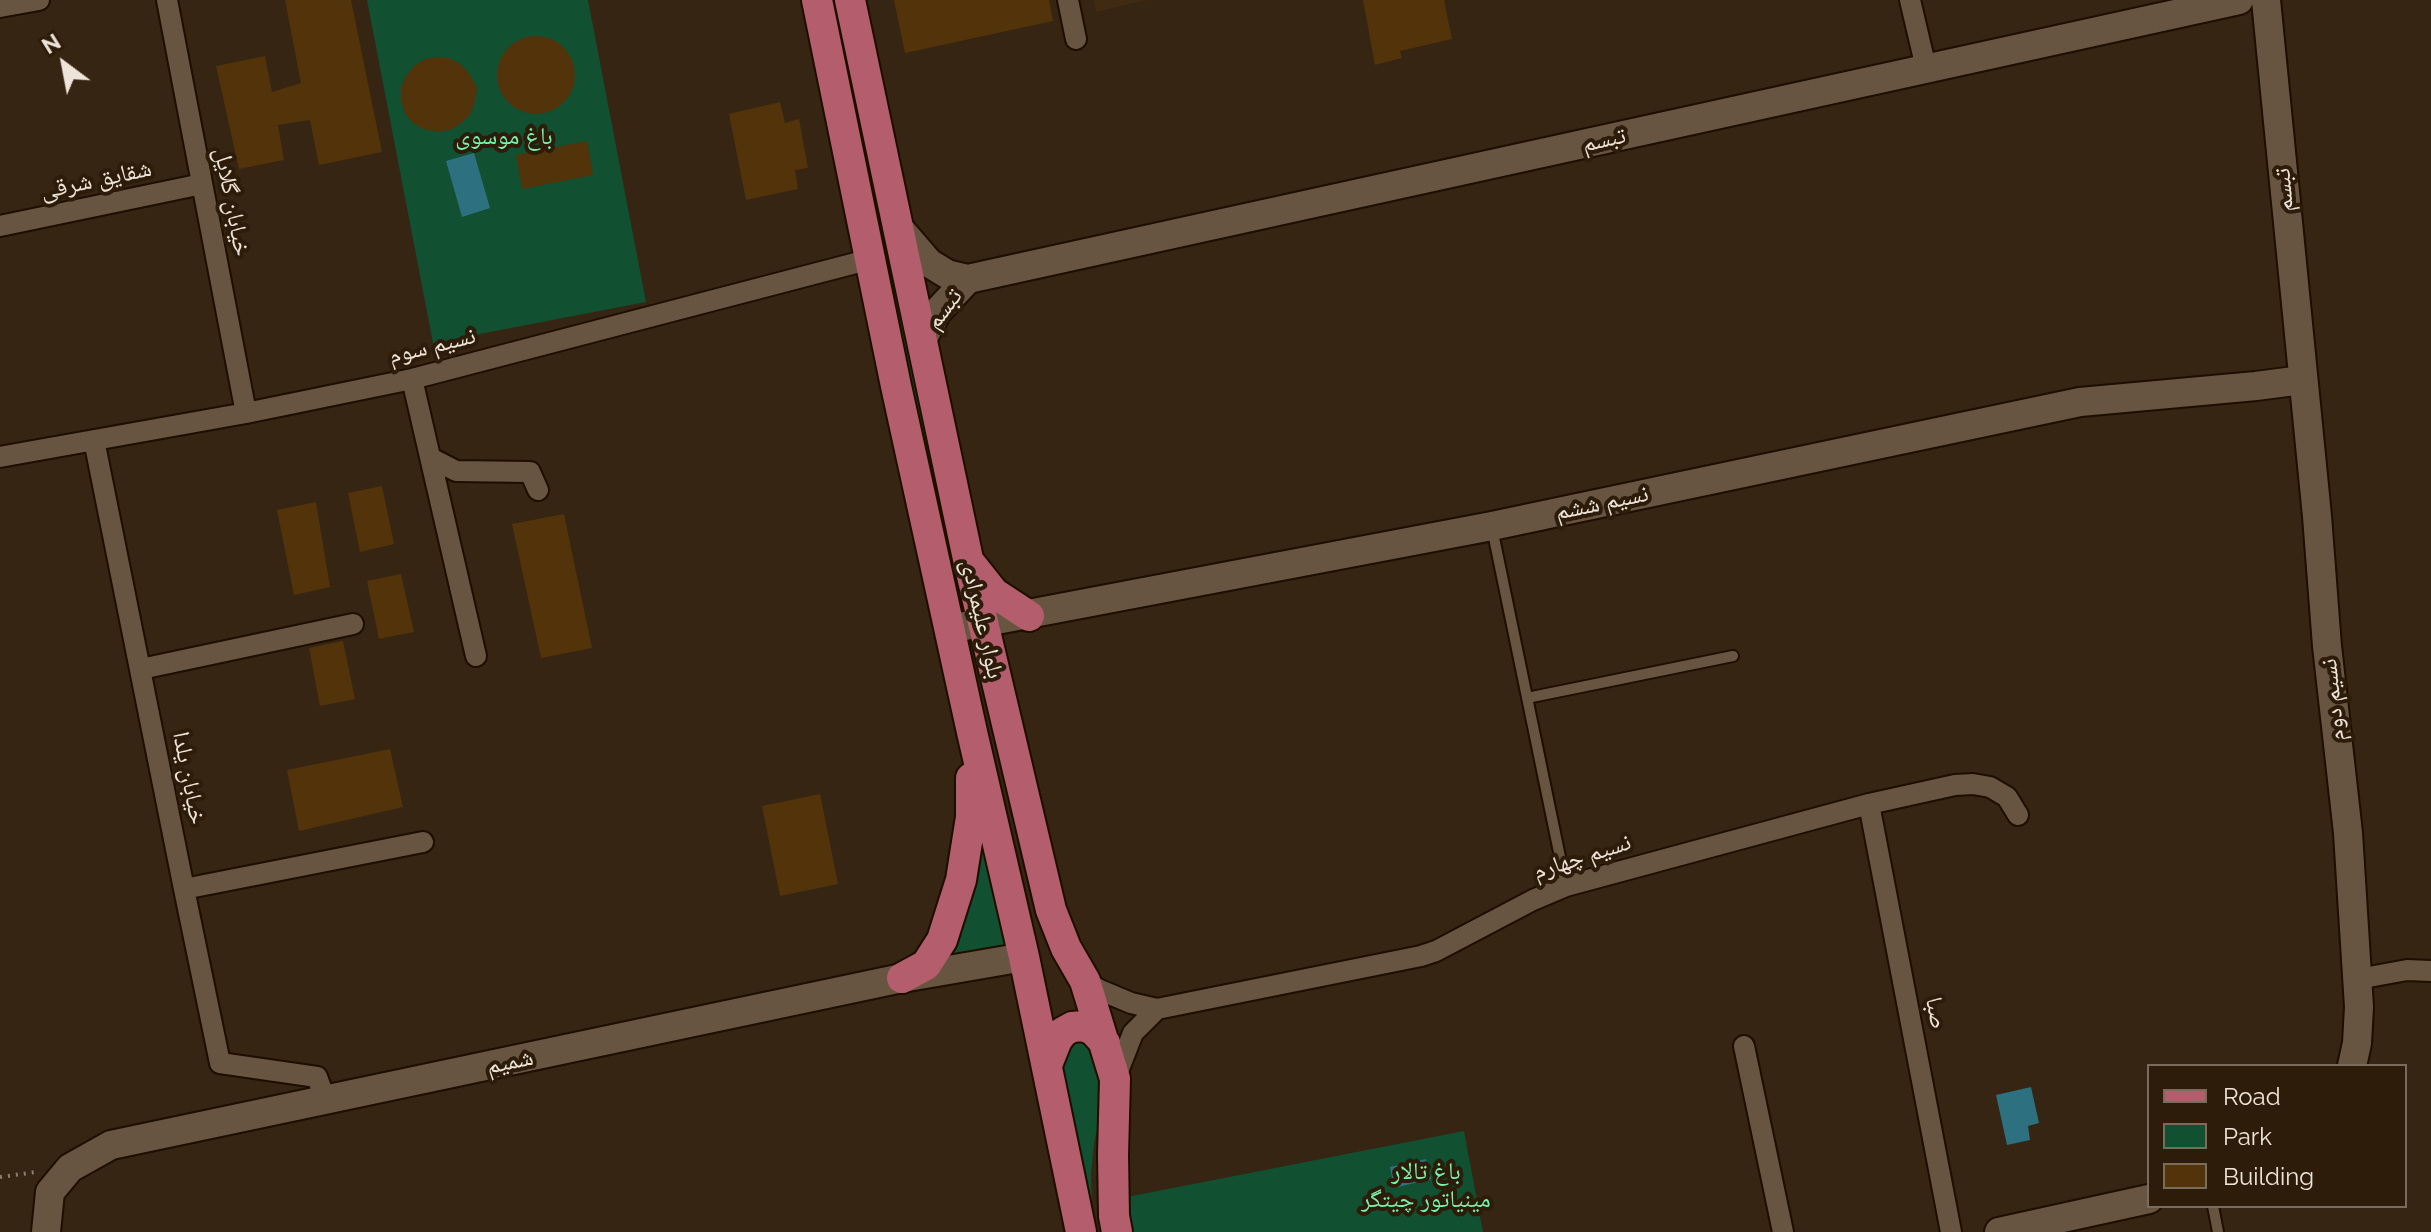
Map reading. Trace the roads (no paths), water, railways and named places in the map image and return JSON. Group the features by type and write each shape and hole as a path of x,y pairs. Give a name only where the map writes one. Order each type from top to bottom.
{"main road":[{"name":"بلوار علیمرادی","path":"817,0 896,386 1024,957 1081,1232"},
{"name":"بلوار علیمرادی","path":"850,0 968,559 1051,910 1066,948 1085,981 1115,1079 1113,1155 1117,1232"},
{"path":"968,559 994,593 1029,616"},
{"path":"902,978 926,965 942,940 961,880 971,817 972,732"},
{"path":"1047,1065 1057,1040 1072,1027 1083,1026 1093,1030 1105,1043"}],"street":[{"path":"0,7 39,0"},
{"name":"خیابان گلایل","path":"167,0 246,413"},
{"path":"1068,0 1076,39"},
{"path":"1910,0 1926,68"},
{"name":"تبسم","path":"898,227 929,263 947,274 968,279 2239,0"},
{"name":"تبسم","path":"2266,0 2302,380"},
{"name":"شقایق شرقی","path":"0,226 202,184"},
{"name":"نسیم سوم","path":"0,457 246,413 412,379 871,259"},
{"name":"تبسم","path":"922,340 937,312 968,279"},
{"path":"412,379 476,656"},
{"name":"نسیم ششم","path":"949,629 1492,526 2080,402 2302,380"},
{"name":"نسیم دوم","path":"2302,380 2348,833 2358,979 2357,1043 2352,1064"},
{"name":"خیابان یلدا","path":"94,440 220,1063 317,1077 326,1101"},
{"path":"431,458 456,471 530,472 538,490"},
{"path":"141,669 353,624"},
{"name":"نسیم چهارم","path":"1085,981 1131,1003 1157,1009 1421,956 1566,886 1869,804 1955,785 1990,787 2007,797 2018,815"},
{"name":"صبا","path":"1869,804 1951,1232"},
{"path":"184,889 423,842"},
{"name":"شمیم","path":"46,1232 50,1192 70,1168 111,1145 902,978 1024,957"},
{"path":"2358,979 2407,970 2431,971"},
{"path":"1115,1079 1133,1033 1157,1009"},
{"path":"1744,1046 1783,1232"},
{"path":"1999,1232 2147,1199"}],"lane":[{"path":"1492,526 1566,886"},
{"path":"1527,698 1733,656"},
{"path":"2213,1208 2218,1232"}],"water":[{"path":"474,153 490,208 462,217 446,161"},
{"path":"2031,1087 2039,1123 2028,1126 2030,1140 2007,1145 1996,1095"},
{"path":"1426,1159 1431,1179 1394,1188 1390,1167"}],"park label":[{"name":"باغ موسوی","path":"504,137"},
{"name":"باغ تالار مینیاتور چیتگر","path":"1426,1186"}]}
